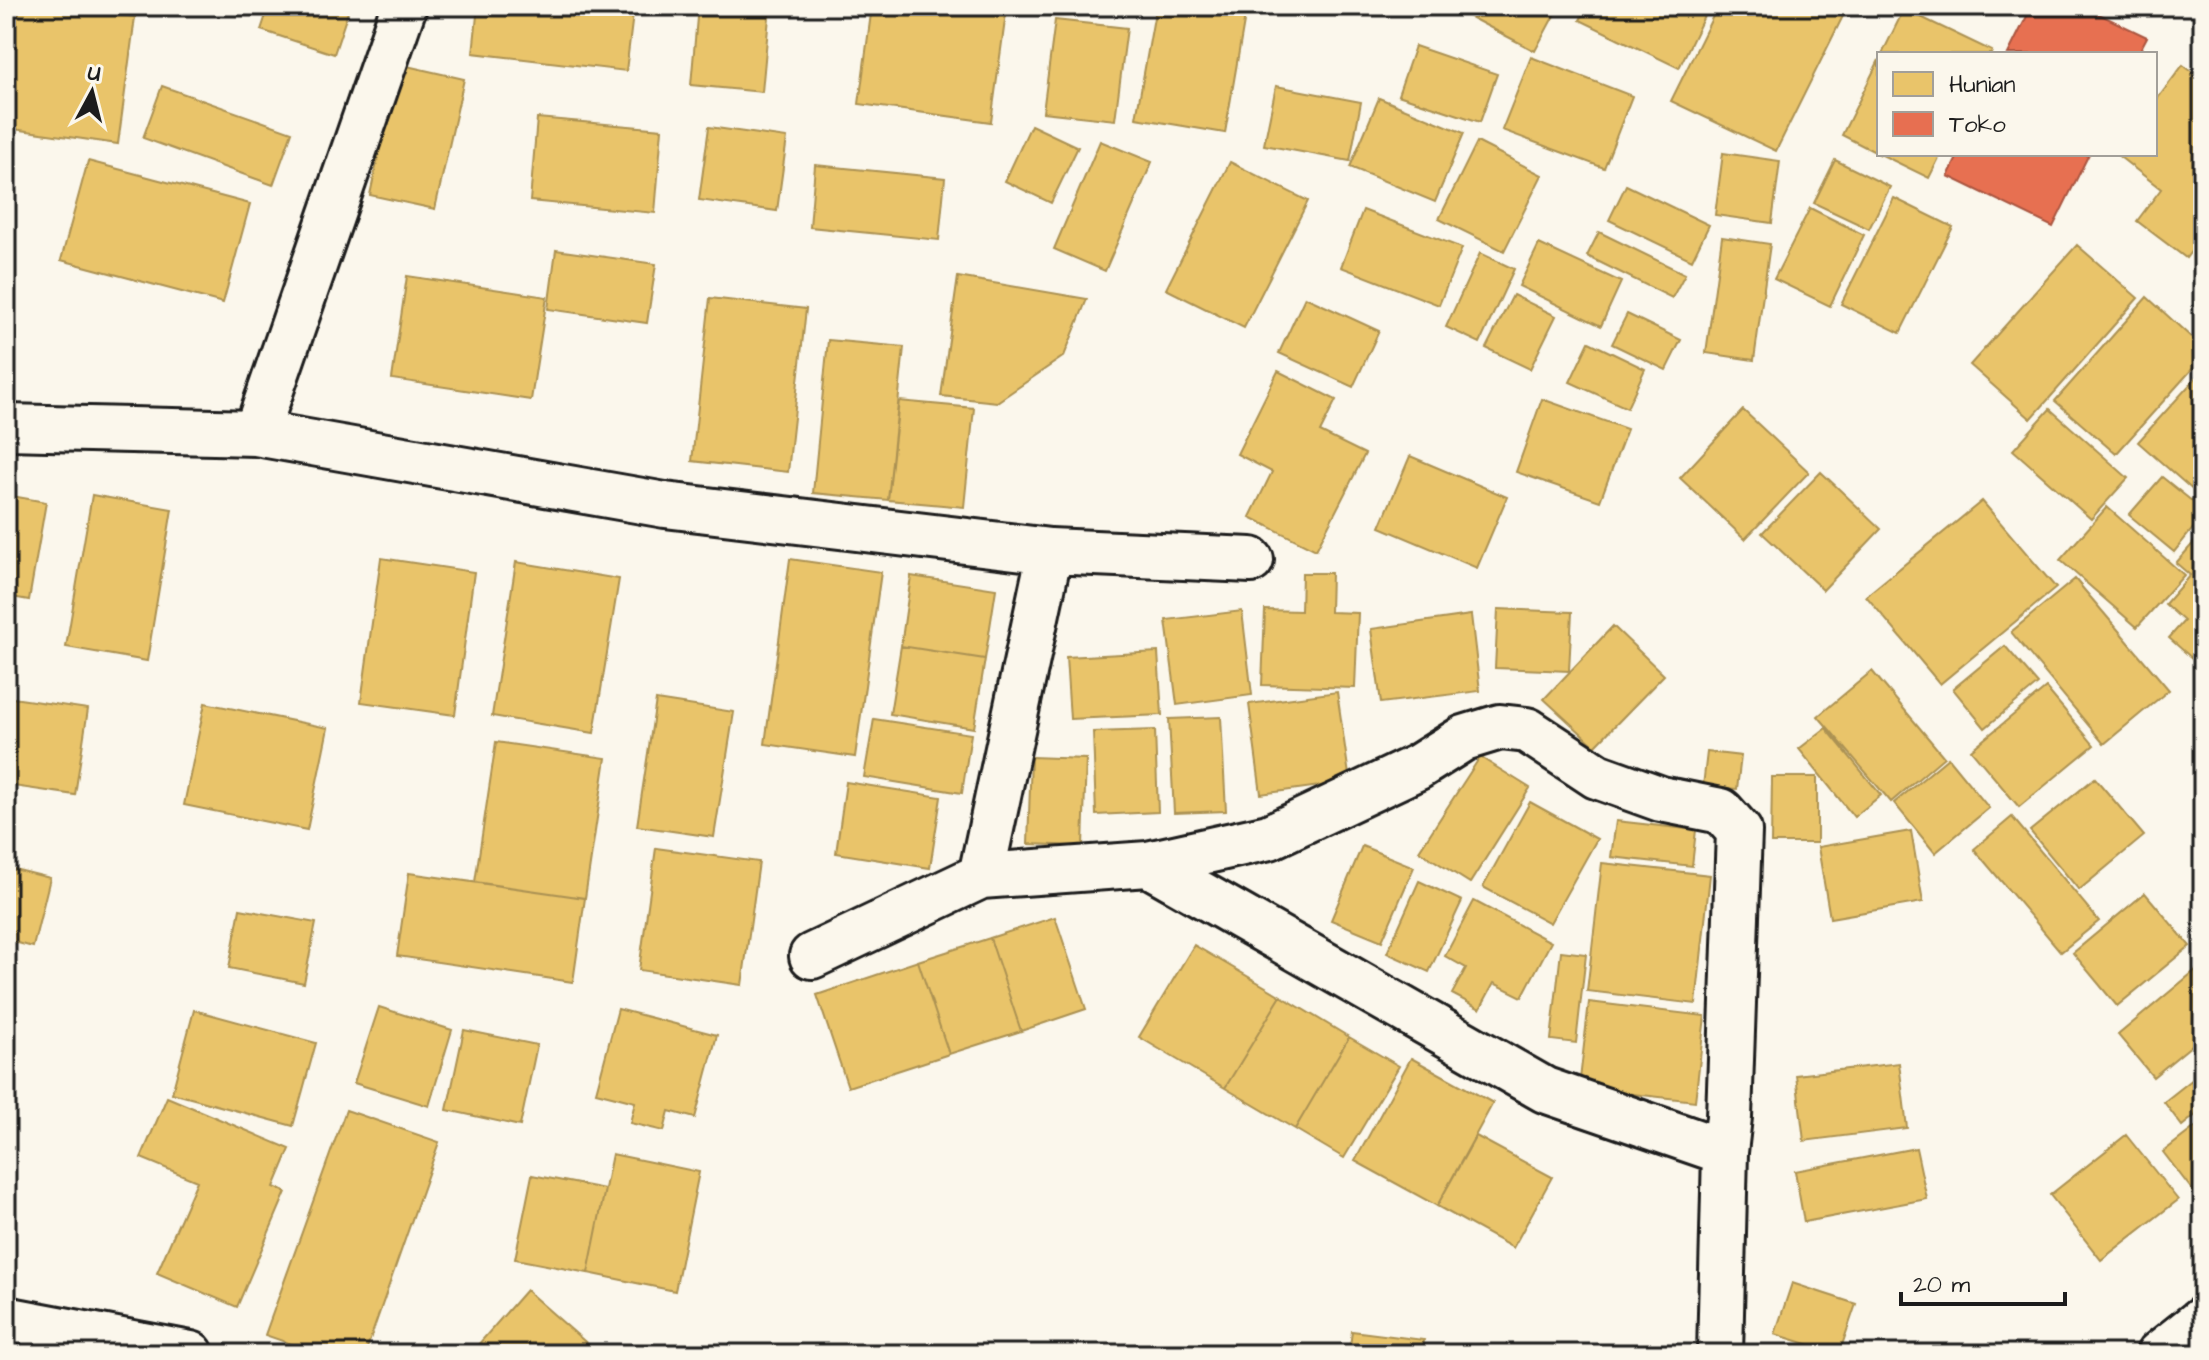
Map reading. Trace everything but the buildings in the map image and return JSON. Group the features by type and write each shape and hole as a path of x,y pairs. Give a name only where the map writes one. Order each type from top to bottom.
{"street":[{"path":"256,433 404,6"},
{"path":"6,427 256,433 665,505 1050,551 1251,560"},
{"path":"981,876 1050,551"},
{"path":"812,956 981,876 1148,864 1269,837 1418,767 1464,738 1500,727 1527,730 1597,776 1661,799 1721,811 1739,831 1720,1354"},
{"path":"1148,864 1545,1090 1725,1152"},
{"path":"6,1319 191,1354"},
{"path":"2159,1354 2203,1319"}]}
